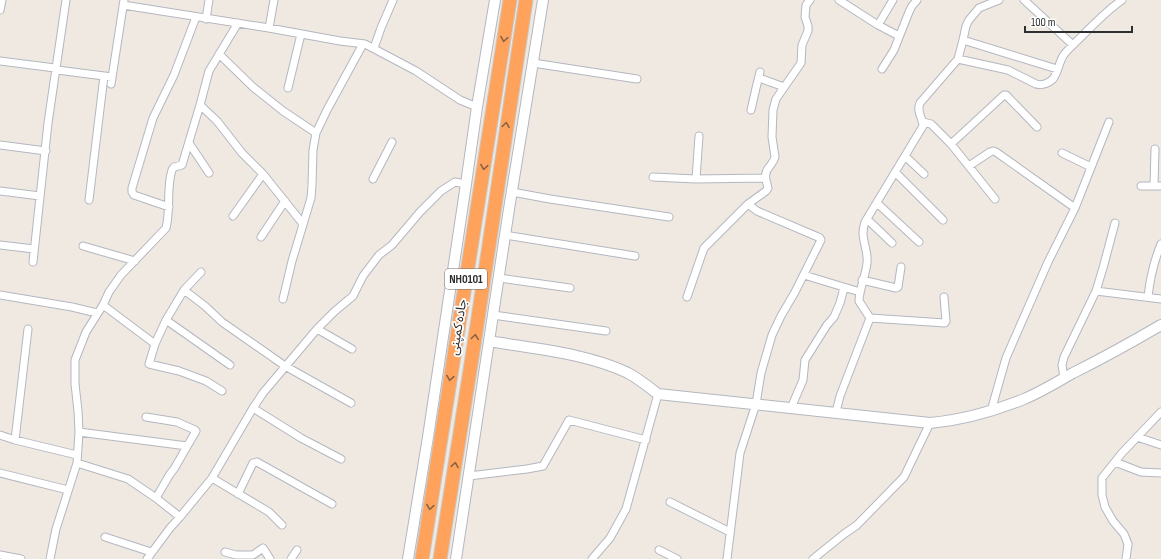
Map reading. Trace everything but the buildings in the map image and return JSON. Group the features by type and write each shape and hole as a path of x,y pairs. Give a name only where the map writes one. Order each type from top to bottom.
{"highway":[{"name":"جاده کمپنی","path":"422,559 510,0"},
{"name":"جاده کمپنی","path":"440,559 474,346 526,0"}],"street":[{"path":"0,10 2,0"},
{"path":"33,262 48,123 57,70 66,0"},
{"path":"206,19 209,0"},
{"path":"269,28 274,0"},
{"path":"374,48 393,0"},
{"path":"408,559 477,107 495,0"},
{"path":"456,559 505,235 543,0"},
{"path":"687,297 704,248 748,204 768,188 765,178 766,170 775,158 772,137 773,110 776,99 801,63 802,45 808,31 805,17 806,5 810,0"},
{"path":"839,0 878,25 899,36"},
{"path":"878,25 893,0"},
{"path":"882,69 894,50 909,12 917,0"},
{"path":"870,318 859,301 862,280 867,263 862,238 862,229 923,126 918,110 920,103 958,59 966,26 969,20 979,8 999,0"},
{"path":"1024,0 1073,45"},
{"path":"958,59 1008,70 1039,85 1044,84 1053,80 1064,55 1073,45 1116,3 1122,0"},
{"path":"0,61 104,76 112,80 123,3 206,19 363,44 374,48 416,71 460,100 477,107"},
{"path":"169,207 134,195 132,188 153,118 174,75 196,17"},
{"path":"50,559 56,529 77,463 79,432 75,384 75,360 86,332 109,292 121,275 166,228 168,221 168,192 170,174 174,167 182,165 209,71 238,23"},
{"path":"288,88 301,34"},
{"path":"963,40 1057,69"},
{"path":"283,299 292,261 311,198 313,150 316,133 363,44"},
{"path":"219,54 253,87 283,111 316,133"},
{"path":"533,63 637,79"},
{"path":"751,110 760,75 784,87"},
{"path":"89,200 104,76"},
{"path":"952,144 1004,95 1006,95 1037,127"},
{"path":"200,105 217,121 242,153 263,174 303,224"},
{"path":"923,122 931,124 952,144 995,199"},
{"path":"991,411 1006,358 1048,262 1075,208 1109,122"},
{"path":"696,179 699,136"},
{"path":"373,179 392,142"},
{"path":"189,143 209,173"},
{"path":"0,145 46,150"},
{"path":"1141,186 1158,186 1155,149"},
{"path":"969,166 990,152 996,152 1075,208"},
{"path":"1062,153 1091,167"},
{"path":"905,156 924,174"},
{"path":"895,172 943,220"},
{"path":"232,216 263,174"},
{"path":"653,177 696,179 765,178"},
{"path":"147,559 170,528 212,478 263,392 317,329 353,296 362,276 379,255 392,245 420,212 441,192 455,182 466,184"},
{"path":"0,191 40,196"},
{"path":"512,192 669,217"},
{"path":"261,237 285,201"},
{"path":"877,202 919,242"},
{"path":"727,559 740,453 756,404 761,373 772,335 821,240 820,238 757,211 748,204"},
{"path":"867,219 892,243"},
{"path":"1064,378 1062,365 1064,357 1096,291 1115,223"},
{"path":"505,235 635,256"},
{"path":"1148,297 1150,279 1161,244"},
{"path":"0,245 34,249"},
{"path":"83,246 135,261"},
{"path":"862,280 896,288 898,287 901,267"},
{"path":"201,272 184,290 166,320 155,344 149,364 179,371 206,381 222,391"},
{"path":"804,275 860,292"},
{"path":"499,278 570,288"},
{"path":"791,408 802,380 805,360 826,325 834,317 844,288"},
{"path":"184,290 205,306 222,322 285,366 351,403"},
{"path":"1096,291 1161,299"},
{"path":"0,295 72,307 97,313"},
{"path":"870,318 945,323 944,297"},
{"path":"102,305 155,344"},
{"path":"493,315 606,331"},
{"path":"836,412 840,396 870,318"},
{"path":"166,320 230,365"},
{"path":"489,341 598,361 628,374 658,394 930,423 974,416 1025,399 1161,325"},
{"path":"15,440 28,329"},
{"path":"317,329 352,349"},
{"path":"592,559 610,538 626,509 658,394"},
{"path":"253,408 301,438 341,459"},
{"path":"1126,559 1128,544 1124,534 1104,507 1102,478 1137,437 1160,415"},
{"path":"146,417 176,422 195,430 196,433 156,498"},
{"path":"469,476 543,466 569,420 646,440"},
{"path":"813,559 857,525 904,477 930,423"},
{"path":"79,432 187,446"},
{"path":"0,435 77,455"},
{"path":"1137,437 1161,445"},
{"path":"238,494 253,463 257,462 332,504"},
{"path":"1115,462 1141,472 1161,474"},
{"path":"77,463 128,479 180,517"},
{"path":"0,473 68,490"},
{"path":"212,478 269,512 282,525"},
{"path":"670,502 730,532"},
{"path":"105,537 151,552"},
{"path":"225,552 236,555 253,555 263,548 270,559"},
{"path":"291,559 297,550"},
{"path":"659,550 677,559"},
{"path":"0,555 21,559"}]}
